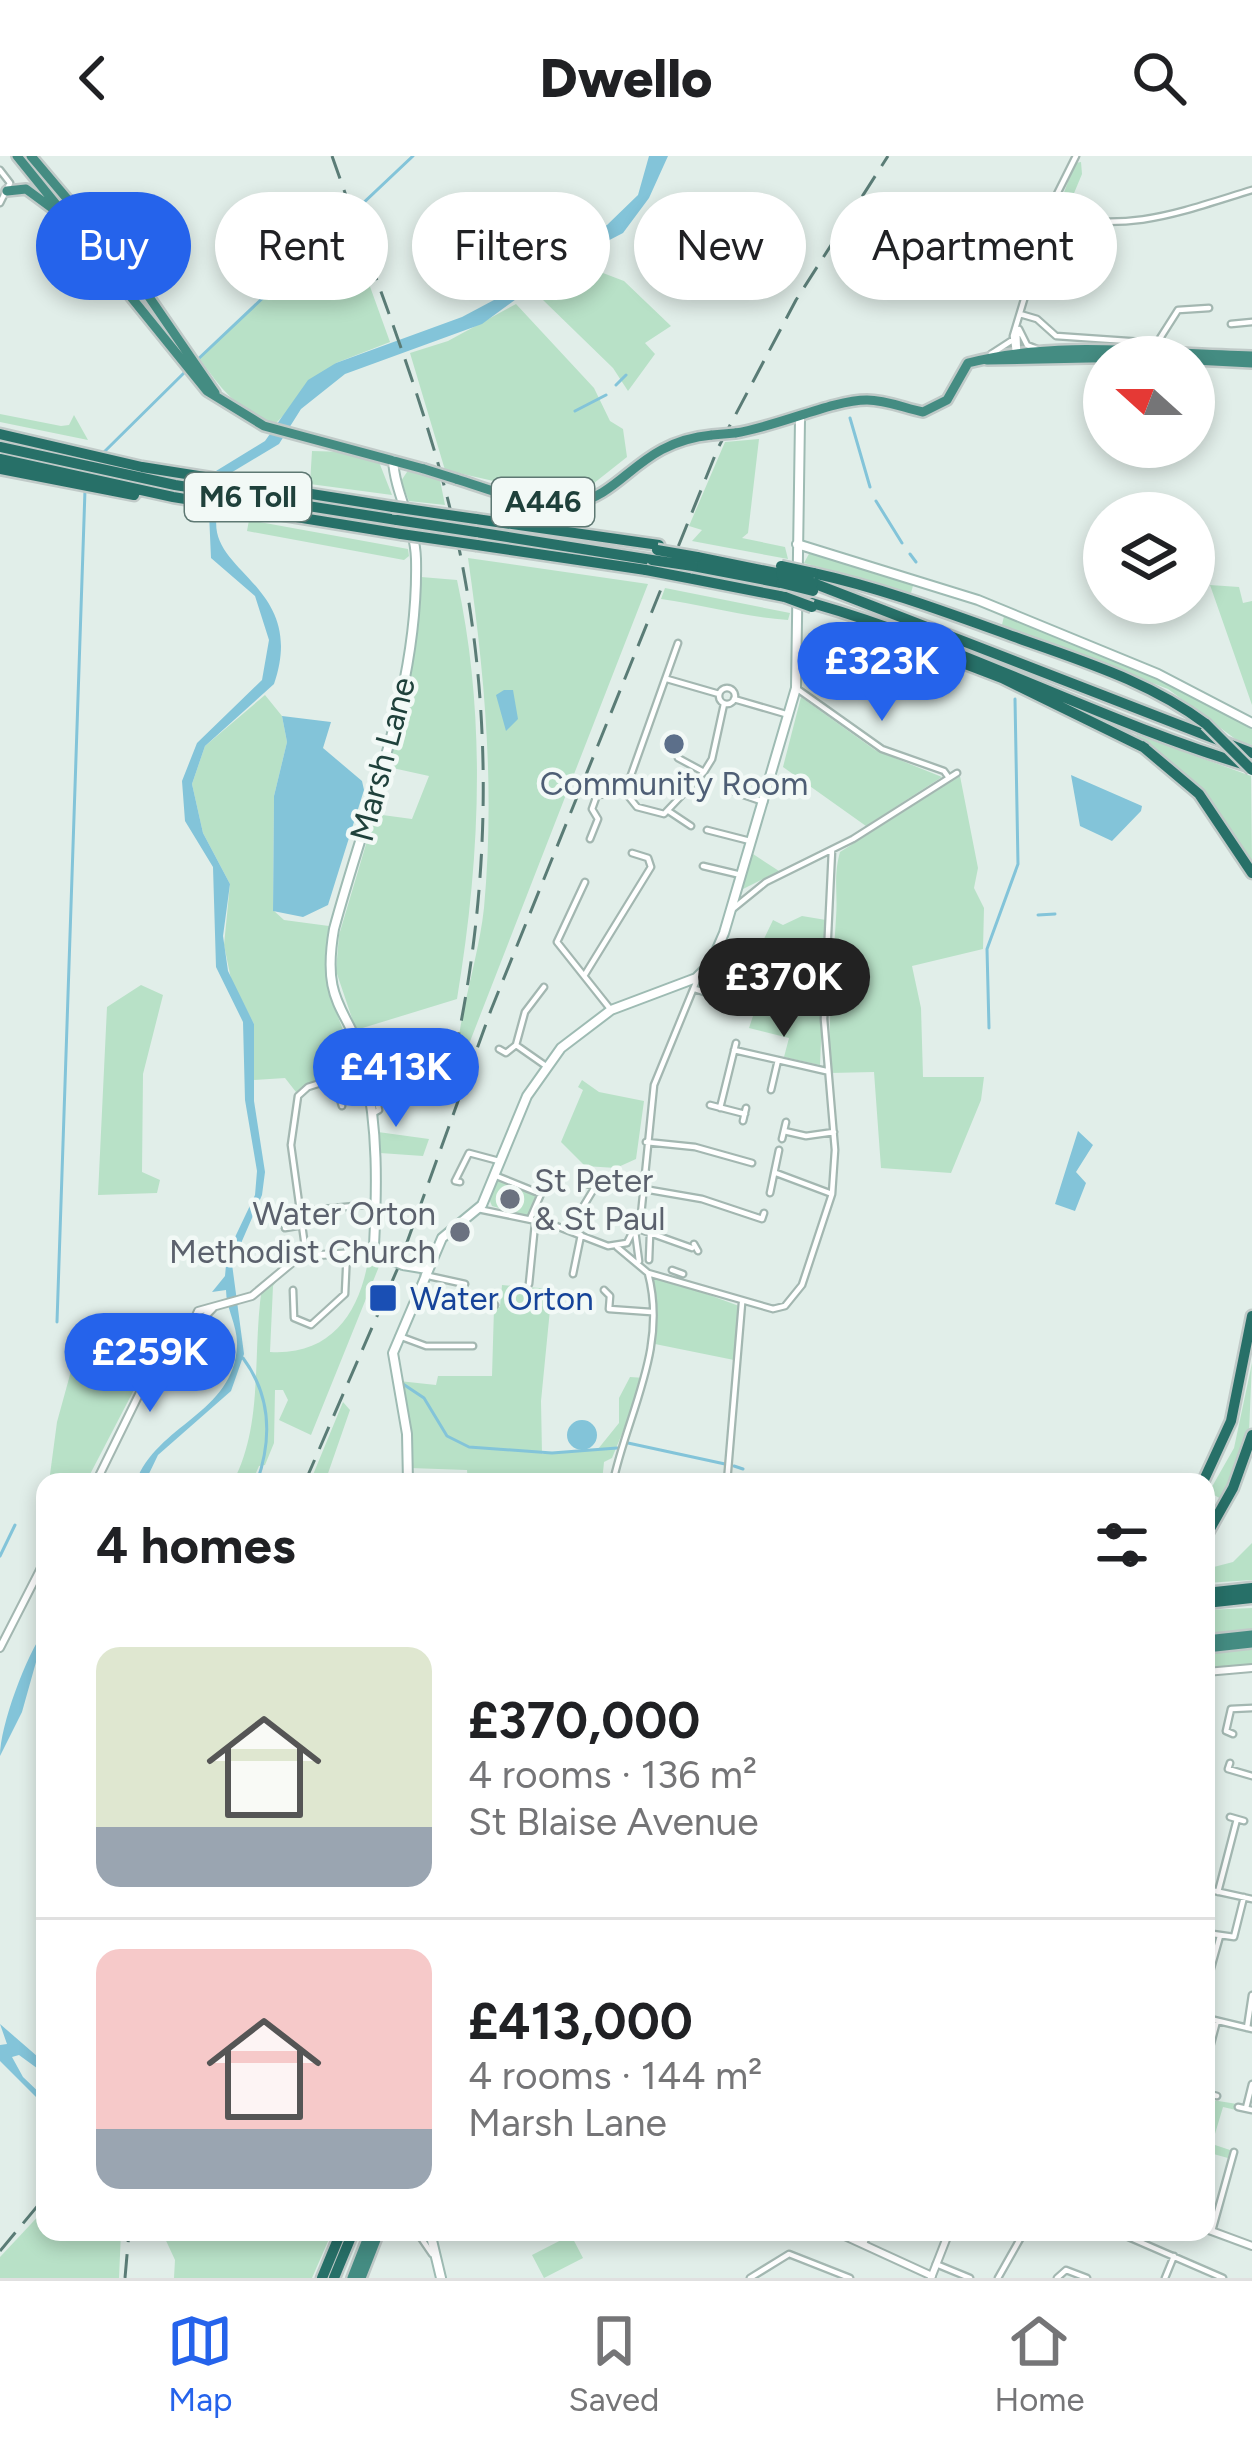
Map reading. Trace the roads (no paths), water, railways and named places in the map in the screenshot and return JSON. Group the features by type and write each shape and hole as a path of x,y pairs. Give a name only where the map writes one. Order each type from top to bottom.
{"highway":[{"name":"A446","path":"17,156 48,192"},
{"name":"A446","path":"31,156 145,291 187,362"},
{"path":"7,190 26,189 36,197"},
{"name":"A446","path":"137,300 216,395 264,427 569,505 597,493 659,446 800,420 845,402 870,399 923,412 939,407 960,370 984,358"},
{"path":"984,358 1037,349 1252,360"},
{"path":"1016,354 1083,355"},
{"path":"1215,360 1252,360"},
{"path":"0,434 82,471"},
{"path":"0,447 173,497 401,534 581,536 782,583 1252,768"},
{"path":"0,459 99,475"},
{"path":"0,469 82,471"},
{"name":"M6 Toll","path":"99,475 395,513 476,532"},
{"path":"476,532 694,563 865,604 1252,753"},
{"path":"813,592 876,588 1078,660 1152,690 1206,724 1252,768"},
{"path":"813,592 1145,748"},
{"path":"1016,675 1145,748 1199,794 1252,873"},
{"path":"1207,1473 1234,1408 1252,1316"},
{"path":"1215,1520 1252,1436"},
{"path":"1215,1591 1252,1588"},
{"path":"1215,1602 1252,1598"},
{"path":"1215,1643 1252,1639"},
{"path":"322,2278 336,2241"},
{"path":"334,2278 349,2241"},
{"path":"356,2278 371,2241"}],"main road":[{"path":"407,1473 406,1427 394,1379 398,1336 447,1230 478,1210 546,1066 584,1027 611,1010 696,984 711,963 741,892 750,841 796,688 800,420"},
{"name":"Marsh Lane","path":"378,1255 372,1114 365,1069 332,994 328,964 408,673 416,562 396,460"},
{"path":"797,544 979,600 1184,685 1252,723"},
{"path":"378,1255 424,1275"},
{"path":"432,2241 441,2278"}],"street":[{"path":"1060,192 1076,156"},
{"path":"0,170 10,180 0,203"},
{"path":"1117,225 1138,224 1252,190"},
{"path":"984,358 1006,348 1025,300"},
{"path":"1020,314 1037,320 1056,336 1156,343 1178,310 1209,308"},
{"path":"1231,324 1252,322"},
{"path":"1017,323 1024,342 1037,349"},
{"path":"1016,354 1017,323"},
{"path":"1013,336 1016,354"},
{"path":"625,792 678,643"},
{"path":"667,679 719,694 724,704 712,759 670,812"},
{"path":"719,694 727,688 734,699 789,715"},
{"path":"796,688 882,748 944,771 949,778"},
{"path":"724,704 734,699"},
{"path":"678,758 701,775 709,788"},
{"path":"741,892 832,850 957,773"},
{"path":"740,791 764,802"},
{"path":"590,839 598,819 592,809 597,795 625,792 648,812 670,812 691,826"},
{"path":"707,830 750,841"},
{"path":"648,1273 677,1274 742,1303 781,1308 800,1290 821,1239 832,1193 834,1132 826,1071 832,850"},
{"path":"584,976 651,867 648,858 632,854"},
{"path":"703,866 741,875"},
{"path":"585,882 557,942 611,1010"},
{"path":"639,1261 636,1229 658,1072 696,984 738,1003"},
{"path":"499,1049 506,1053 516,1045 525,1012 544,987"},
{"name":"Marsh Lane","path":"352,1037 362,1035 369,1057 379,1110 372,1114"},
{"path":"369,1057 418,1045"},
{"path":"516,1045 546,1066"},
{"path":"720,1108 735,1046 826,1071"},
{"path":"770,1090 778,1060"},
{"path":"306,1254 304,1212 291,1144 297,1100 304,1089 365,1069"},
{"path":"335,1081 341,1106"},
{"path":"377,1099 415,1097"},
{"path":"710,1105 745,1115"},
{"path":"782,1139 786,1122"},
{"path":"784,1131 806,1136 834,1132"},
{"path":"646,1142 748,1163"},
{"path":"770,1192 779,1150"},
{"path":"460,1182 455,1181 469,1153 500,1161"},
{"path":"776,1174 832,1193"},
{"path":"494,1175 541,1194 532,1221 529,1284"},
{"path":"572,1225 595,1187 585,1183"},
{"path":"644,1189 702,1199 762,1219 764,1213"},
{"path":"579,1198 589,1202"},
{"path":"284,1214 378,1204"},
{"path":"478,1210 572,1225 581,1235 617,1246 648,1273 648,1378 616,1473"},
{"path":"742,1226 747,1215"},
{"path":"285,1228 305,1225"},
{"path":"636,1229 694,1248"},
{"path":"617,1246 636,1229"},
{"path":"649,1260 650,1234"},
{"path":"573,1274 581,1235"},
{"path":"293,1290 294,1318 310,1325 345,1294 346,1250"},
{"path":"100,1473 139,1391 216,1306 244,1298 306,1254 346,1250 378,1255"},
{"path":"424,1275 465,1284"},
{"path":"604,1290 609,1309 651,1312"},
{"path":"414,1301 495,1305"},
{"path":"728,1473 742,1303"},
{"path":"398,1336 426,1346 473,1346"},
{"path":"0,1648 36,1578"},
{"path":"1215,1671 1252,1668"},
{"path":"1233,1733 1226,1731 1231,1709 1252,1708"},
{"path":"1229,1763 1228,1769 1252,1776"},
{"path":"1215,1935 1234,1937 1248,1898 1217,1892 1237,1819"},
{"path":"1215,1954 1220,1936"},
{"path":"1215,2028 1217,2021 1249,2029 1252,1996"},
{"path":"1245,2108 1252,2084"},
{"path":"1215,2211 1234,2152"},
{"path":"1215,2232 1252,2246"},
{"path":"424,2241 436,2258"},
{"path":"857,2241 931,2277 945,2241"},
{"path":"998,2278 1019,2241"},
{"path":"1138,2241 1223,2278"},
{"path":"750,2278 789,2254 850,2278"},
{"path":"1165,2278 1174,2256"},
{"path":"936,2264 970,2278"},
{"path":"1057,2278 1066,2270 1088,2278"}],"water":[{"path":"649,156 668,156 652,192 639,192"},
{"path":"634,199 634,218 623,233 610,240 610,222"},
{"path":"494,300 515,300 482,324 345,374 301,409 279,444 229,474 216,471 265,441 308,380 336,363 462,317"},
{"path":"209,513 217,515 218,535 226,552 268,602 278,624 281,651 274,684 205,746 192,784 203,833 230,884 223,936 228,971 254,1024 254,1101 265,1172 262,1195 232,1264 244,1354 231,1391 158,1455 149,1473 141,1473 160,1446 223,1388 233,1369 237,1339 226,1290 212,1292 225,1276 227,1254 255,1195 257,1171 245,1100 243,1022 216,967 213,867 185,821 182,781 197,743 262,680 269,640 255,596 211,558"},
{"path":"513,690 518,719 506,731 496,695"},
{"path":"282,716 331,722 323,748 362,781 364,790 328,905 303,917 273,911 274,796 287,742"},
{"path":"1071,775 1142,806 1141,811 1112,841 1080,826"},
{"path":"1078,1131 1093,1145 1076,1172 1086,1183 1075,1211 1055,1204"},
{"path":"582,1420 597,1435 582,1450 567,1435"},
{"path":"36,1646 22,1712 0,1756 4,1727"},
{"path":"0,2024 36,2055 36,2067 19,2055 12,2057 36,2089 36,2097 0,2061 0,2045 7,2044"}],"waterway":[{"path":"195,362 413,156"},
{"path":"101,455 188,369"},
{"path":"616,385 626,375"},
{"path":"575,411 606,395"},
{"path":"850,418 870,487"},
{"path":"57,1322 85,490"},
{"path":"876,501 902,543"},
{"path":"910,554 916,562"},
{"path":"989,1028 987,949 1018,864 1015,699"},
{"path":"1038,915 1055,914"},
{"path":"243,1358 264,1403 267,1434 259,1473"},
{"path":"403,1384 424,1398 447,1436 469,1447 552,1453 617,1448"},
{"path":"628,1443 725,1464"},
{"path":"734,1466 743,1469"},
{"path":"0,1556 15,1525"}],"railway":[{"path":"332,156 432,443 474,635 481,711 481,864 474,940 446,1091"},
{"path":"309,1473 397,1270 491,1010 718,448 796,300 888,156"},
{"path":"0,2251 36,2208"},
{"path":"125,2278 128,2241"}],"place":[{"name":"Community Room","path":"674,744"},
{"name":"St Peter & St Paul","path":"510,1199"},
{"name":"Water Orton Methodist Church","path":"460,1232"},
{"name":"Water Orton","path":"383,1298"}]}
